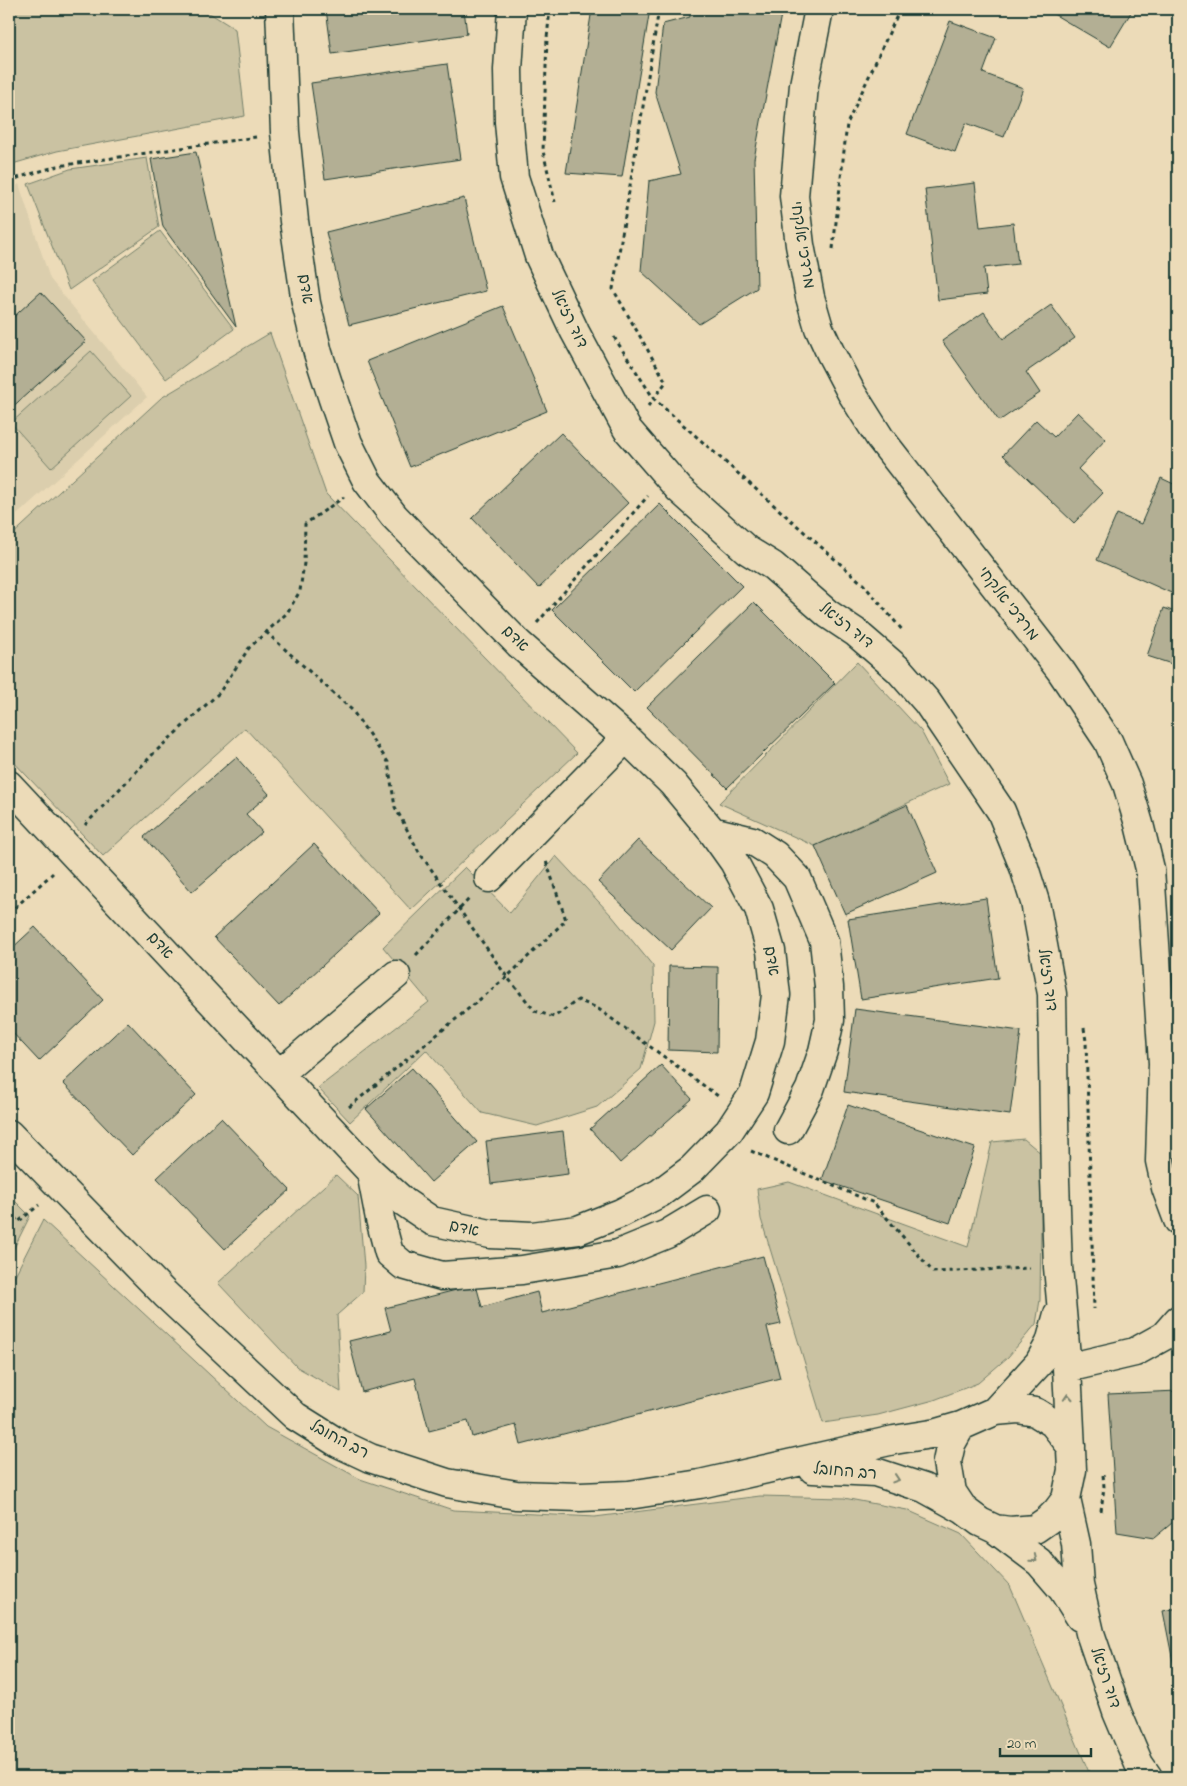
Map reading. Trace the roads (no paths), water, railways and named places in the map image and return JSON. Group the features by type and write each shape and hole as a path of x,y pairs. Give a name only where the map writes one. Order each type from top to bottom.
{"street":[{"name":"אדם","path":"9,785 371,1172 404,1202 432,1221 490,1234 532,1236 578,1230 621,1213 660,1193 692,1169 729,1132 754,1092 770,1041 776,995 771,951 759,909 734,862 712,831 673,784 626,738 519,644 394,516 367,481 348,443 318,353 305,294 294,221 285,132 280,9"},
{"name":"דוד רזיאל","path":"512,9 508,87 514,177 539,256 575,332 627,429 679,489 747,550 773,566 828,614 856,632 899,670 927,702 1001,811 1024,867 1035,902 1052,994 1058,1267 1067,1368 1071,1446"},
{"name":"מרדכי אלקחי","path":"819,9 804,85 794,196 800,245 810,297 819,328 851,392 886,446 1061,671 1108,741 1127,784 1150,870 1163,1063 1160,1161 1166,1188 1178,1220"},
{"path":"489,878 626,738"},
{"path":"712,831 753,841 775,855 797,878 824,941 829,987 830,1020 823,1051 810,1089 788,1130"},
{"path":"279,1074 396,975"},
{"name":"רב החובל","path":"9,1134 166,1295 296,1416 338,1444 370,1458 447,1484 516,1495 580,1497 629,1495 700,1484 961,1426"},
{"path":"371,1172 380,1220 389,1253 403,1265 442,1276 522,1270 618,1254 667,1234 706,1210"},
{"name":"דוד רזיאל","path":"995,1411 1039,1363 1050,1343 1062,1301"},
{"path":"1067,1368 1135,1352 1164,1336 1178,1320"},
{"path":"1018,1409 1035,1412 1053,1423 1071,1446 1072,1470 1066,1499 1048,1520 1035,1529 1010,1532 995,1529 980,1522 964,1510 952,1492 948,1462 951,1444 961,1426 995,1411 1018,1409"},
{"name":"רב החובל","path":"779,1467 875,1472 924,1488 964,1510"},
{"name":"דוד רזיאל","path":"1066,1499 1076,1544 1079,1585 1090,1633 1117,1712 1139,1764 1148,1777"},
{"name":"דוד רזיאל","path":"995,1529 1039,1562 1063,1590 1090,1633"}]}
